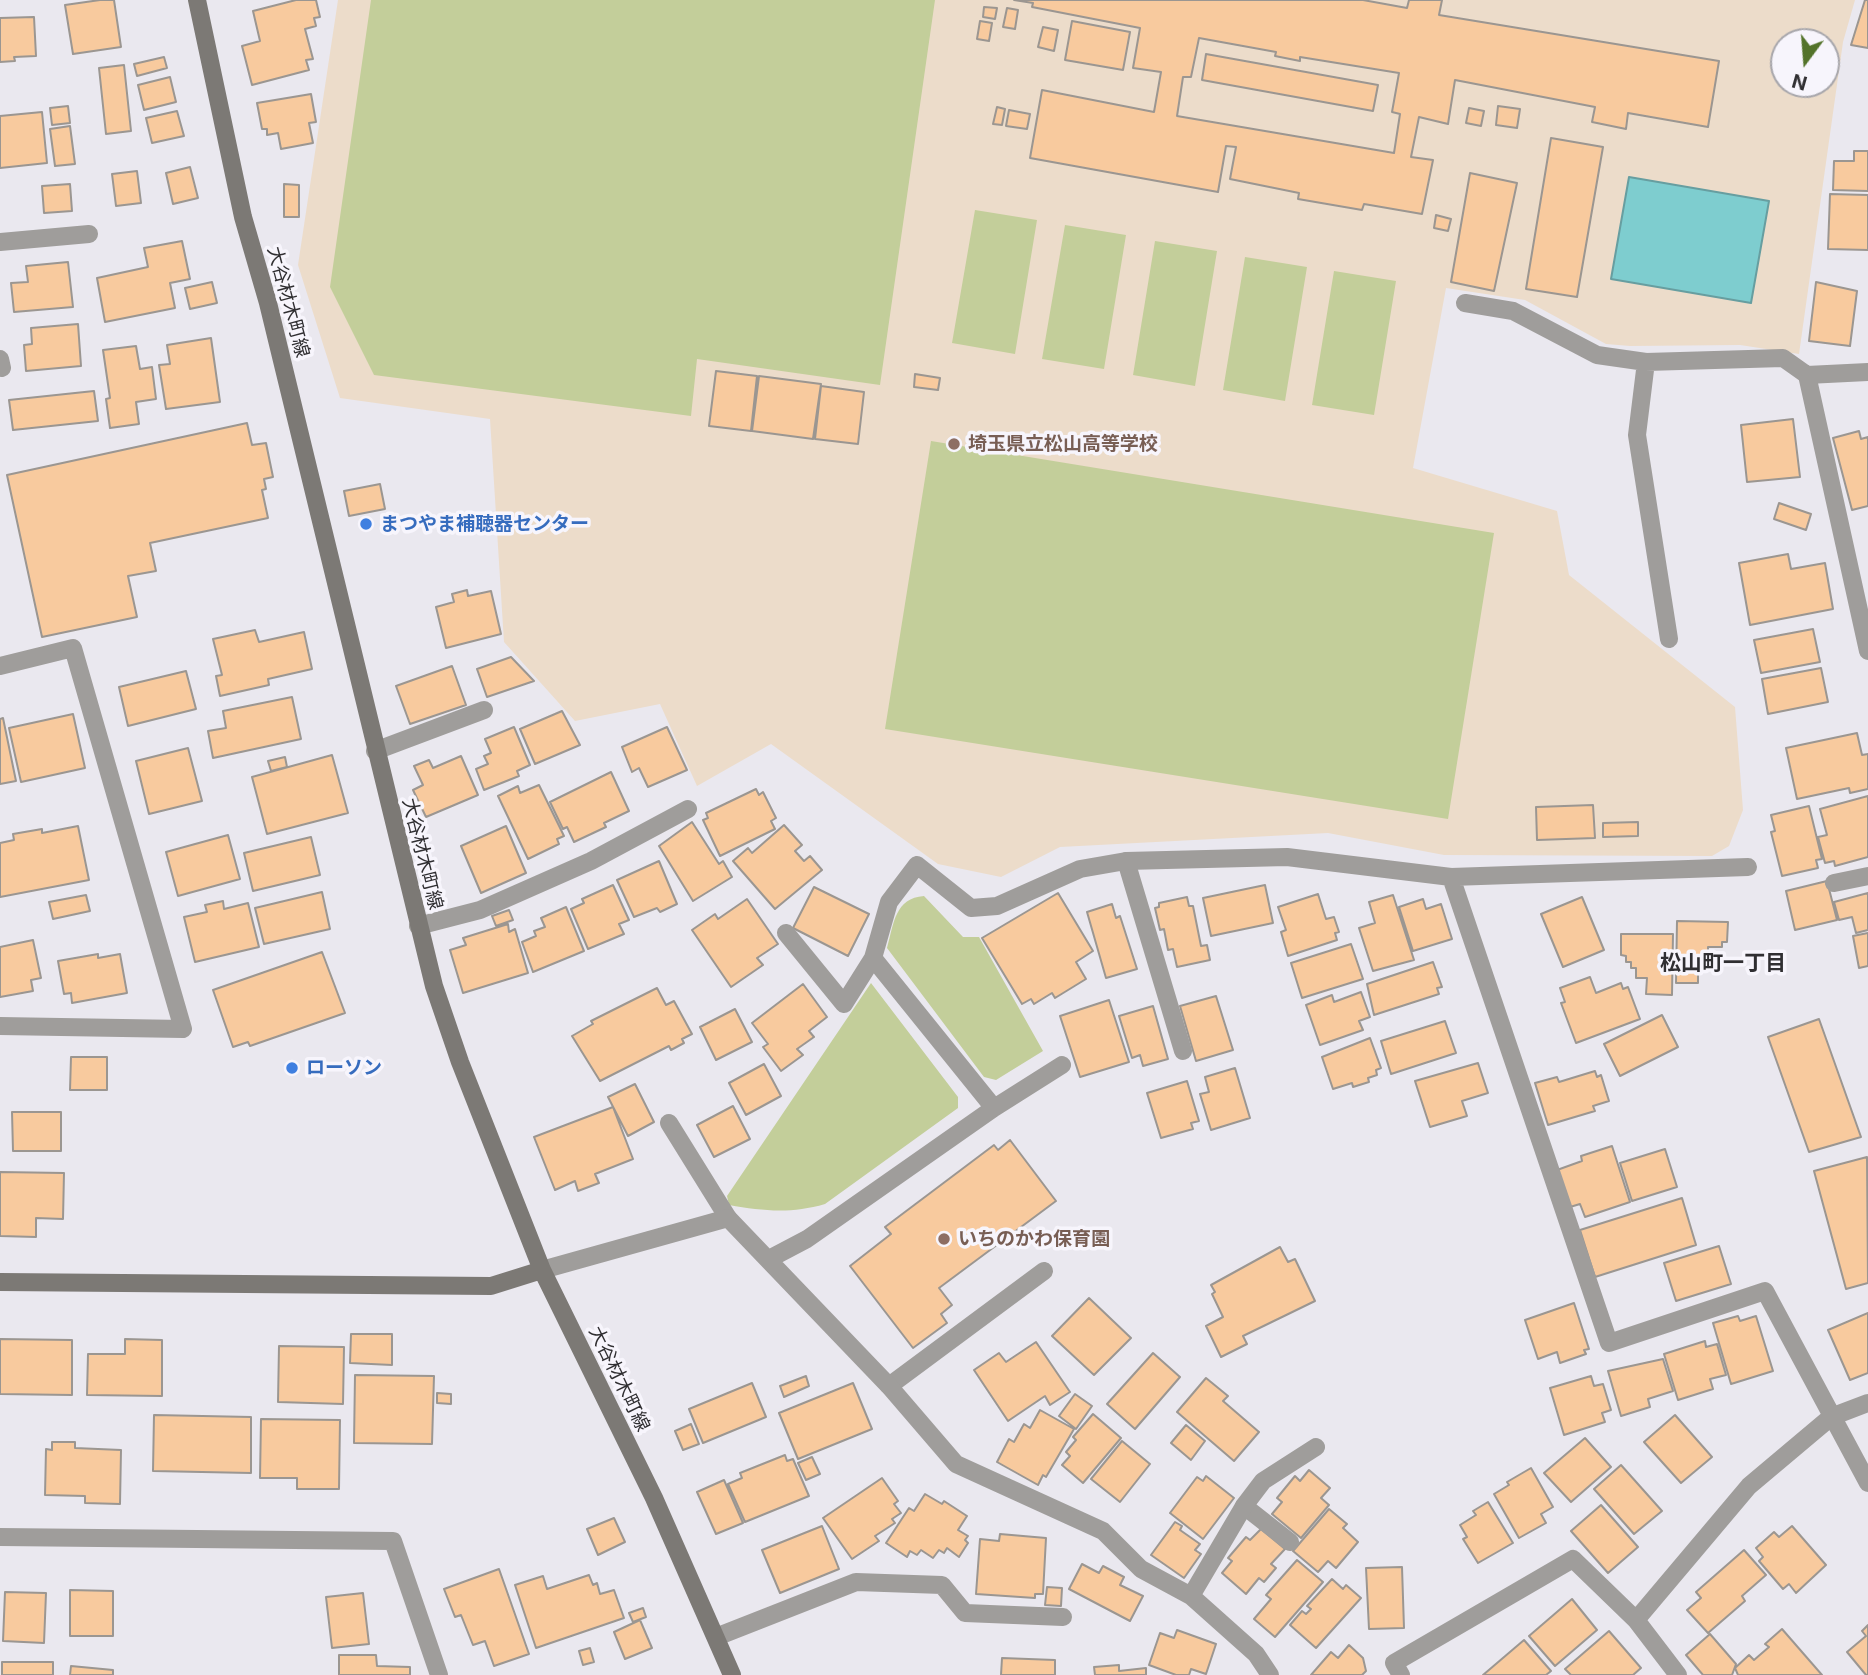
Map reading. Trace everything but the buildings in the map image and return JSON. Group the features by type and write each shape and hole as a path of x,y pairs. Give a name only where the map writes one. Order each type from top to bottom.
{"main road":[{"name":"大谷材木町線","path":"197,0 243,217 268,303 434,986 460,1062 542,1270 654,1498 732,1675"},
{"path":"0,1282 491,1286 542,1270"}],"street":[{"path":"0,242 89,234"},
{"path":"1465,303 1513,311 1597,355 1646,362 1783,358 1807,375 1868,372"},
{"path":"1646,362 1637,435 1670,639"},
{"path":"1807,375 1867,643"},
{"path":"0,666 73,648 183,1029 0,1026"},
{"path":"375,751 484,710"},
{"path":"418,926 480,910 591,860 688,809"},
{"path":"786,933 844,1004 873,958 889,902 917,865 971,908 997,906 1080,869 1126,860 1287,857 1451,877 1748,867"},
{"path":"1126,860 1183,1051"},
{"path":"1834,883 1868,876"},
{"path":"1451,877 1609,1343 1765,1291 1868,1483"},
{"path":"873,958 994,1108"},
{"path":"769,1259 807,1239 994,1108 1062,1065"},
{"path":"669,1123 728,1218 889,1386 956,1464 1103,1531 1141,1569 1191,1596 1256,1654 1270,1675"},
{"path":"542,1270 728,1218"},
{"path":"889,1386 1044,1271"},
{"path":"1636,1620 1749,1486 1831,1418 1868,1403"},
{"path":"1191,1596 1244,1506 1263,1481 1316,1447"},
{"path":"1244,1506 1290,1542"},
{"path":"0,1538 393,1541 439,1675"},
{"path":"1401,1675 1394,1662 1573,1559 1636,1620 1678,1675"},
{"path":"716,1637 856,1582 942,1585 965,1613 1063,1617"}],"shaded area":[{"name":"埼玉県立松山高等学校","path":"338,0 1855,0 1840,63 1840,28 1770,28 1770,98 1835,98 1799,354 1740,345 1606,344 1525,300 1446,288 1413,468 1557,511 1569,575 1735,707 1743,810 1729,846 1712,856 1444,855 1328,833 1060,847 1001,877 938,864 771,744 697,786 660,704 575,721 504,642 490,419 340,398 298,265"}],"green space":[{"path":"371,0 935,0 880,385 697,359 691,416 374,375 330,287"},
{"path":"975,210 1037,220 1015,354 952,343"},
{"path":"1065,225 1126,235 1104,369 1042,359"},
{"path":"1155,241 1217,251 1195,386 1133,375"},
{"path":"1245,257 1307,267 1285,401 1223,390"},
{"path":"1334,271 1396,281 1374,415 1312,405"},
{"path":"931,441 1494,533 1448,819 885,729"},
{"path":"924,896 963,937 979,937 1043,1051 996,1080 984,1077 887,948 894,921 901,907 907,901"},
{"path":"871,983 958,1097 958,1108 825,1204 777,1210 729,1205 727,1196"}],"water":[{"path":"1629,177 1769,201 1751,303 1611,279"}],"place":[{"name":"埼玉県立松山高等学校","path":"954,444"},
{"name":"まつやま補聴器センター","path":"366,524"},
{"name":"ローソン","path":"292,1068"},
{"name":"いちのかわ保育園","path":"944,1239"}],"district":[{"name":"松山町一丁目","path":"1723,964"}]}
